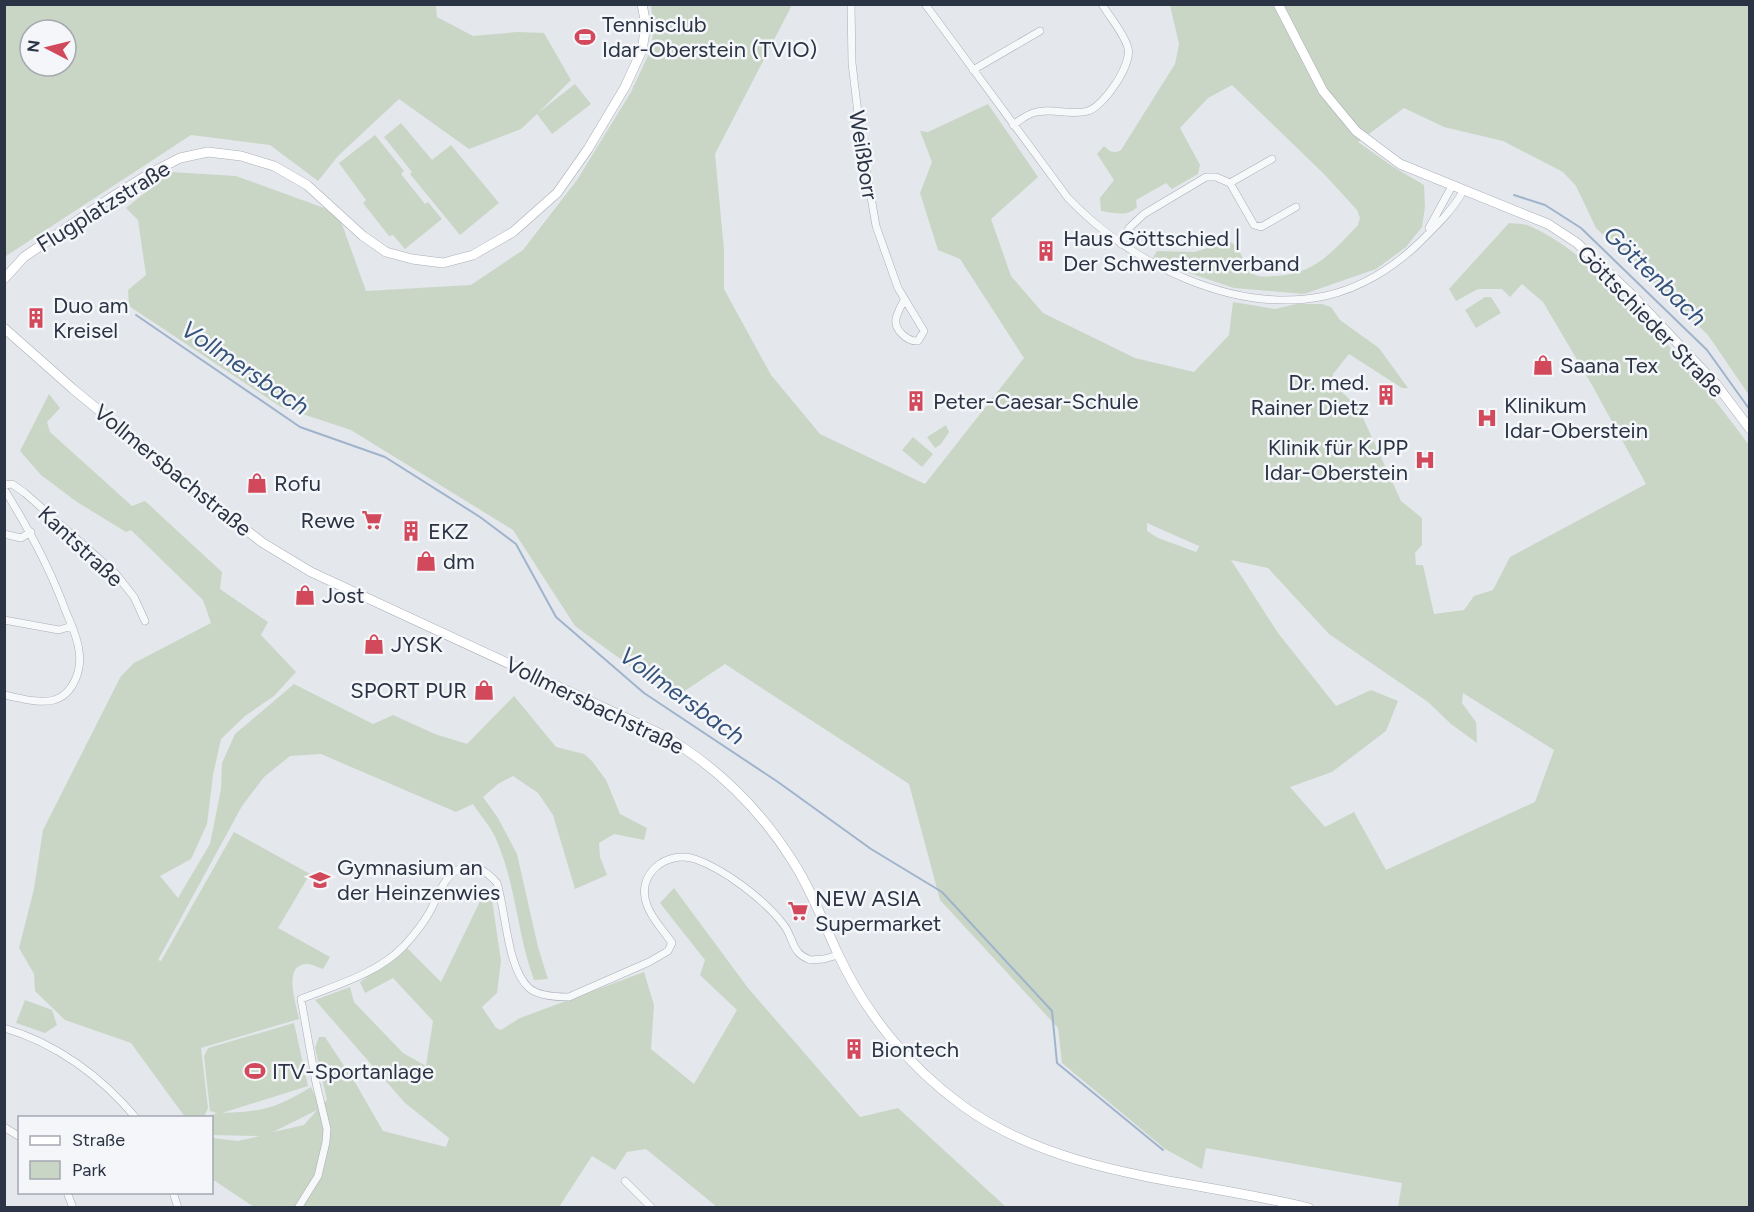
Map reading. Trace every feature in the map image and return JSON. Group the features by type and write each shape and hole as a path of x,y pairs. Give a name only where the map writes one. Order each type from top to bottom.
{"main road":[{"name":"Flugplatzstraße","path":"4,279 24,256 112,197 180,158 208,152 240,156 282,170 307,185 363,236 386,252 412,259 443,263 473,255 513,232 557,193 588,148 625,87 642,50 646,25 642,4"},
{"name":"Göttschieder Straße","path":"1278,4 1312,72 1345,120 1372,145 1400,164 1548,224 1577,243 1632,295 1716,384 1749,429"},
{"name":"Vollmersbachstraße","path":"4,328 147,451 263,543 311,572 654,730 703,761 747,800 780,842 809,889 838,955 864,1001 892,1042 934,1083 964,1107 1008,1133 1045,1150 1084,1162 1309,1208"}],"street":[{"name":"Weißborr","path":"851,4 852,63 870,198 876,226 904,300 924,331 918,341 912,342 906,339 897,326 896,320 904,300"},
{"path":"925,4 1068,198 1094,224 1121,244 1171,273 1229,292 1255,297 1298,299 1327,295 1371,279 1392,266 1424,238 1456,203 1463,190"},
{"path":"1013,125 1033,113 1086,112 1098,106 1110,92 1124,69 1129,55 1126,43 1102,4"},
{"path":"973,70 1040,31"},
{"path":"1230,183 1272,159"},
{"path":"1121,244 1129,228 1144,214 1206,177 1216,177 1230,183 1254,225 1261,227 1296,207"},
{"path":"1424,238 1452,186"},
{"name":"Kantstraße","path":"4,487 12,484 25,493 115,573 134,597 146,621"},
{"path":"4,487 31,532 52,576 80,651 79,671 73,685 63,696 54,700 35,701 4,695"},
{"path":"4,534 21,538 31,532"},
{"path":"4,620 59,630 72,626"},
{"path":"298,1208 318,1176 327,1129 301,999 358,977 378,966 403,947 429,914 442,886 454,872 465,867 472,867 488,873 497,883 514,967 530,989 555,997 569,997 649,962 668,951 672,943 647,906 644,893 646,880 655,867 675,857 696,860 746,888 783,923 798,952 810,960 838,955"},
{"path":"4,1029 45,1043 82,1067 123,1102 134,1116"},
{"path":"4,1127 18,1136"},
{"path":"625,1181 652,1208"}],"green space":[{"path":"5,4 436,5 437,17 473,36 517,32 544,33 571,80 538,113 575,84 591,104 552,134 537,114 521,129 469,149 399,99 338,156 318,181 270,145 191,135 6,256"},
{"path":"651,5 792,5 715,154 724,250 724,289 771,375 820,434 925,484 1024,358 960,259 938,250 920,193 932,162 920,131 928,132 988,104 1038,177 991,219 1011,276 1043,313 1135,358 1194,372 1229,335 1233,302 1275,309 1296,304 1322,304 1331,307 1340,320 1379,348 1408,388 1402,388 1349,354 1333,374 1332,383 1358,407 1401,501 1422,518 1422,545 1415,553 1416,565 1423,565 1434,614 1464,610 1474,596 1493,590 1510,557 1646,484 1543,302 1522,284 1510,297 1502,289 1478,289 1456,301 1449,289 1509,223 1525,224 1556,240 1583,260 1663,339 1749,445 1749,1207 1398,1207 1402,1183 1206,1148 1202,1169 1165,1149 1062,1063 1058,1028 940,900 909,784 725,664 674,698 575,626 513,530 351,430 281,407 129,306 128,290 146,275 138,220 126,208 171,172 236,176 338,213 366,291 471,285 523,250 577,180 631,92 651,49 654,28","holes":["1147,523 1199,546 1199,547 1196,552 1158,538 1147,531","1231,560 1268,568 1329,634 1428,702 1451,724 1477,743 1476,722 1462,703 1463,693 1554,750 1535,802 1386,870 1354,812 1325,827 1290,787 1332,772 1386,731 1398,701 1371,690 1336,706 1278,633"]},
{"path":"1170,5 1749,5 1749,395 1708,335 1596,228 1576,186 1563,172 1503,141 1444,127 1404,108 1358,142 1424,185 1425,207 1422,227 1406,247 1376,269 1304,294 1234,288 1153,258 1157,251 1195,252 1229,241 1238,249 1249,271 1253,274 1276,276 1290,274 1302,271 1322,260 1358,225 1360,218 1357,210 1325,175 1232,85 1208,98 1180,128 1200,165 1198,174 1172,189 1166,183 1136,200 1137,207 1129,212 1120,214 1101,211 1100,198 1114,180 1097,154 1104,146 1112,152 1121,150 1175,64 1179,44"},
{"path":"401,123 432,160 451,145 499,203 460,235 410,174 412,172 384,137"},
{"path":"375,135 404,171 401,174 425,204 428,202 442,219 405,249 393,235 389,236 363,203 366,200 339,163"},
{"path":"1485,297 1491,297 1501,313 1476,328 1465,310"},
{"path":"49,394 60,408 47,422 50,432 132,506 145,501 222,572 220,589 268,622 261,635 296,672 274,696 245,716 221,739 213,775 207,824 191,859 160,876 178,898 210,844 221,789 222,763 235,734 294,684 373,724 393,715 435,734 467,744 514,696 556,747 584,754 592,761 606,780 620,814 647,828 644,840 614,834 599,843 600,857 607,875 575,889 553,815 538,793 513,776 498,784 483,797 498,818 517,854 538,947 548,979 534,980 503,856 494,835 473,804 456,812 321,754 290,756 264,777 242,806 158,960 161,961 234,832 310,874 278,928 330,957 323,969 308,964 295,970 293,986 299,1019 201,1048 208,1108 204,1116 184,1116 131,1043 65,1020 35,991 34,974 19,948 34,889 43,830 121,676 134,663 211,623 203,600 131,530 126,532 77,502 41,475 20,451"},
{"path":"946,425 949,432 941,444 935,448 927,437"},
{"path":"913,437 933,454 922,467 902,450"},
{"path":"674,888 748,988 860,1117 898,1108 1006,1207 717,1207 646,1149 627,1152 615,1170 592,1156 559,1207 254,1207 213,1180 213,1138 238,1141 260,1136 213,1135 213,1116 209,1116 217,1113 210,1111 204,1056 208,1048 294,1023 308,1086 222,1113 269,1108 311,1087 320,1108 327,1100 315,1048 319,1037 325,1037 383,1131 446,1147 449,1138 405,1103 315,1000 350,987 354,1002 403,1053 426,1066 433,1021 393,978 365,993 360,982 407,948 441,982 483,895 491,893 501,961 497,993 482,1007 496,1028 501,1030 520,1018 644,972 654,1005 651,1049 694,1084 737,1010 700,975 705,960 660,903","holes":["317,1110 304,1125 273,1132"]},
{"path":"25,1000 52,1010 57,1025 45,1033 16,1023"}],"waterway":[{"name":"Göttenbach","path":"1514,195 1545,205 1581,228 1707,350 1750,410"},
{"name":"Vollmersbach","path":"136,315 300,427 385,457 480,517 516,544 556,617 644,693 778,782 871,849 942,892 1052,1011 1057,1063 1163,1150"}],"place":[{"name":"Tennisclub Idar-Oberstein (TVIO)","path":"585,37"},
{"name":"Haus Göttschied | Der Schwesternverband","path":"1046,251"},
{"name":"Duo am Kreisel","path":"36,318"},
{"name":"Saana Tex","path":"1543,365"},
{"name":"Dr. med. Rainer Dietz","path":"1386,395"},
{"name":"Peter-Caesar-Schule","path":"916,401"},
{"name":"Klinikum Idar-Oberstein","path":"1487,418"},
{"name":"Klinik für KJPP Idar-Oberstein","path":"1425,460"},
{"name":"Rofu","path":"257,483"},
{"name":"Rewe","path":"372,520"},
{"name":"EKZ","path":"411,531"},
{"name":"dm","path":"426,561"},
{"name":"Jost","path":"305,595"},
{"name":"JYSK","path":"374,644"},
{"name":"SPORT PUR","path":"484,690"},
{"name":"Gymnasium an der Heinzenwies","path":"320,880"},
{"name":"NEW ASIA Supermarket","path":"798,911"},
{"name":"Biontech","path":"854,1049"},
{"name":"ITV-Sportanlage","path":"255,1071"}]}
